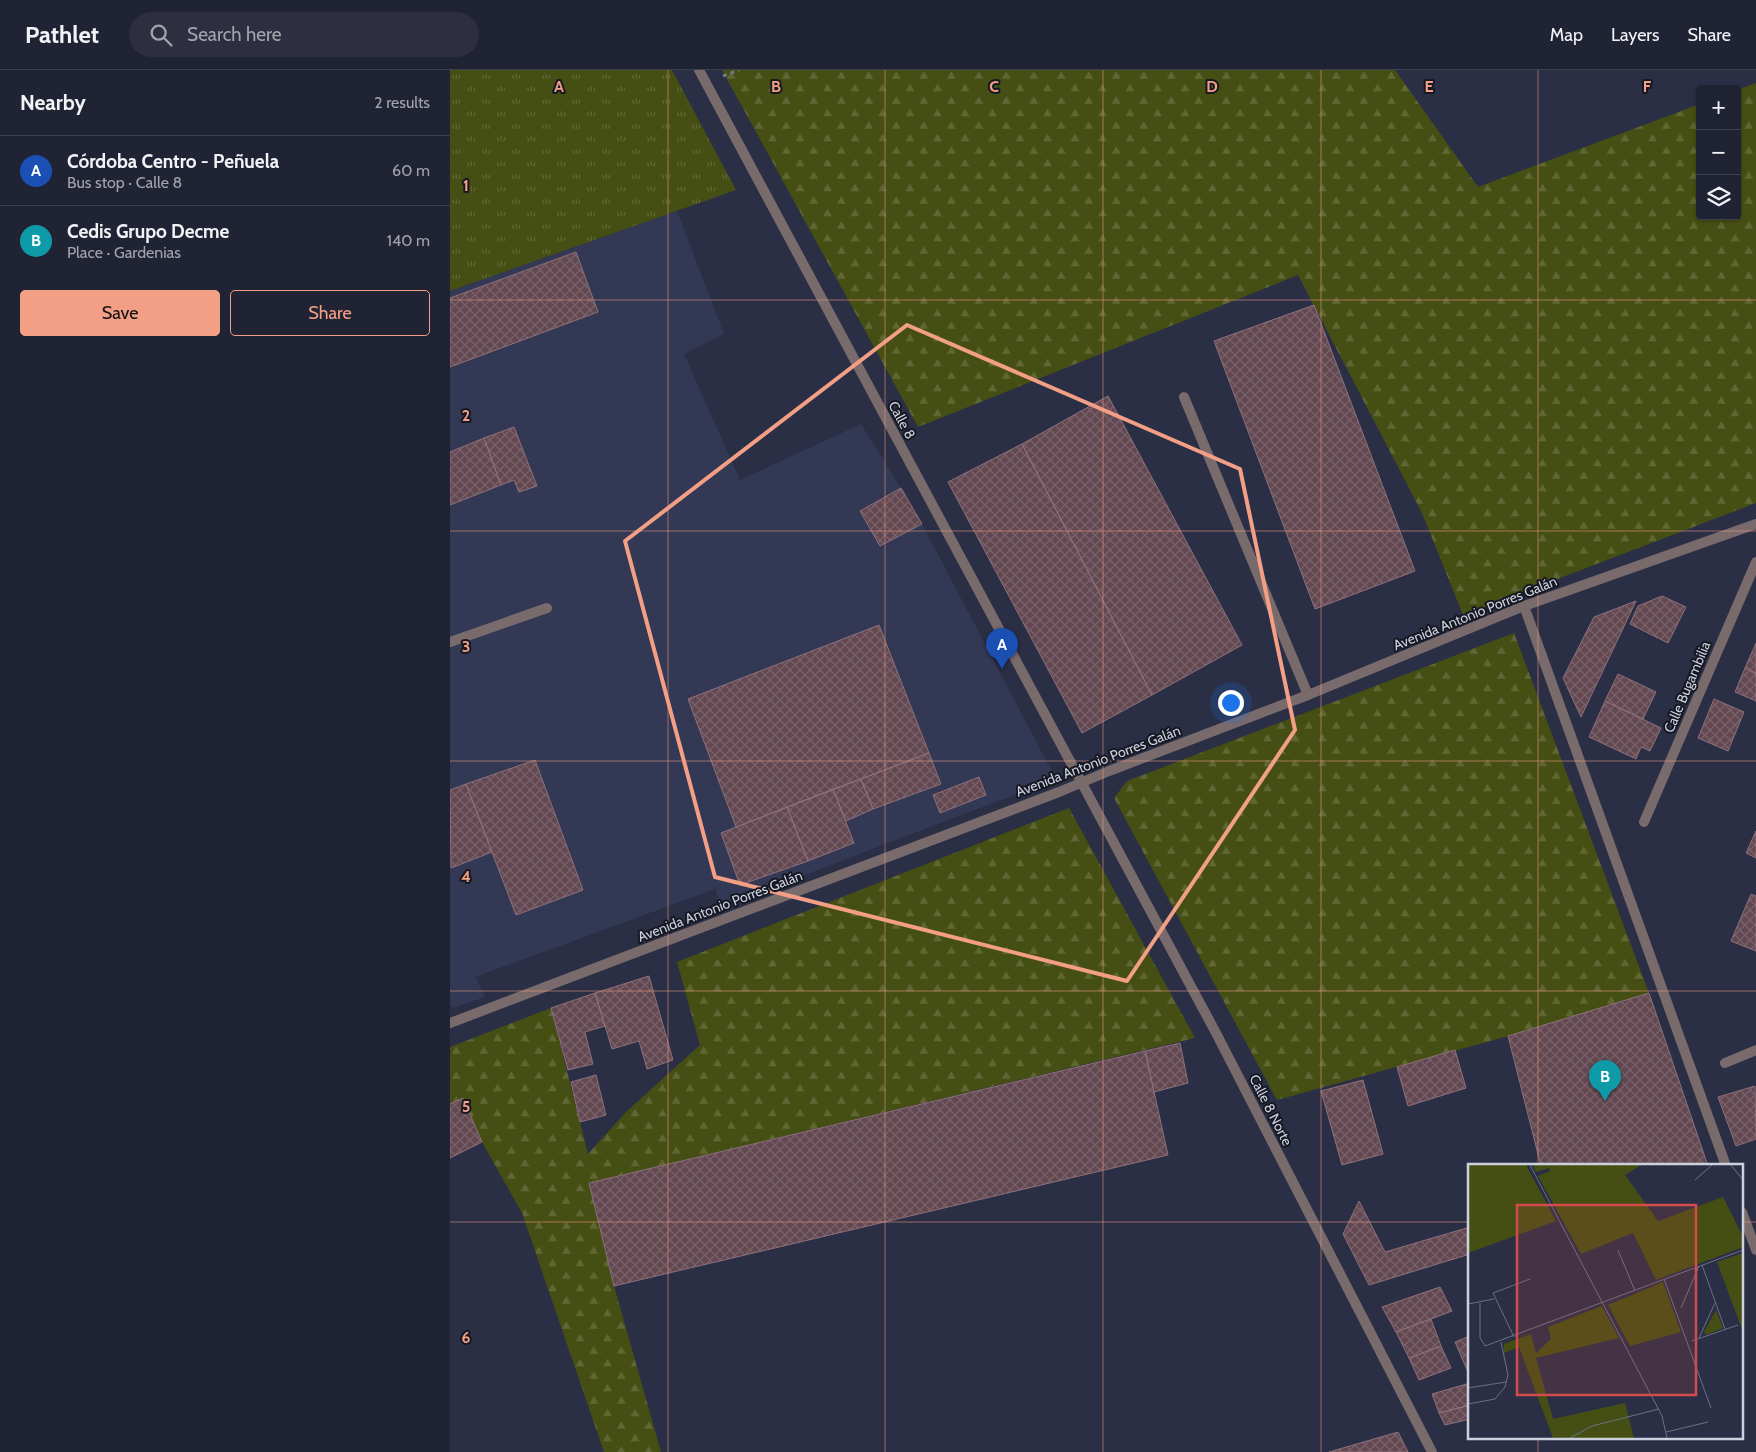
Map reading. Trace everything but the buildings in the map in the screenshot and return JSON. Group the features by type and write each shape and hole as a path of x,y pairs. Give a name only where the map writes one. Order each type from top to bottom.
{"street":[{"name":"Calle 8","path":"700,70 1081,782"},
{"path":"1184,397 1308,695"},
{"name":"Avenida Antonio Porres Galán","path":"450,1023 1308,695 1524,606 1756,524"},
{"name":"Calle Bugambilia","path":"1644,822 1756,562"},
{"path":"1524,606 1725,1164"},
{"path":"450,642 547,608"},
{"name":"Calle 8 Norte","path":"1081,782 1216,1033 1432,1452"},
{"path":"1725,1063 1756,1050"},
{"path":"1744,1217 1756,1250"}],"highlighted area":[{"path":"907,325 1240,469 1295,730 1127,981 715,877 625,541"}],"shaded area":[{"path":"677,211 724,334 684,354 740,480 861,424 922,524 1056,779 721,907 715,889 475,977 485,997 453,1008 450,1006 450,291"}],"green space":[{"path":"450,70 672,70 736,190 450,291"},
{"path":"722,70 1395,70 1478,187 1696,105 1696,220 1741,220 1741,89 1756,83 1756,503 1463,615 1422,513 1298,275 918,427"},
{"path":"1514,633 1649,993 1508,1036 1277,1100 1114,798 1127,781"},
{"path":"1069,808 1195,1038 589,1183 614,1286 661,1452 604,1452 522,1213 482,1142 463,1098 450,1104 450,1047 551,1008 588,1154 626,1112 700,1045 677,962"}],"place":[{"name":"Córdoba Centro - Peñuela","path":"1002,669"},
{"name":"Cedis Grupo Decme","path":"1605,1101"}]}
